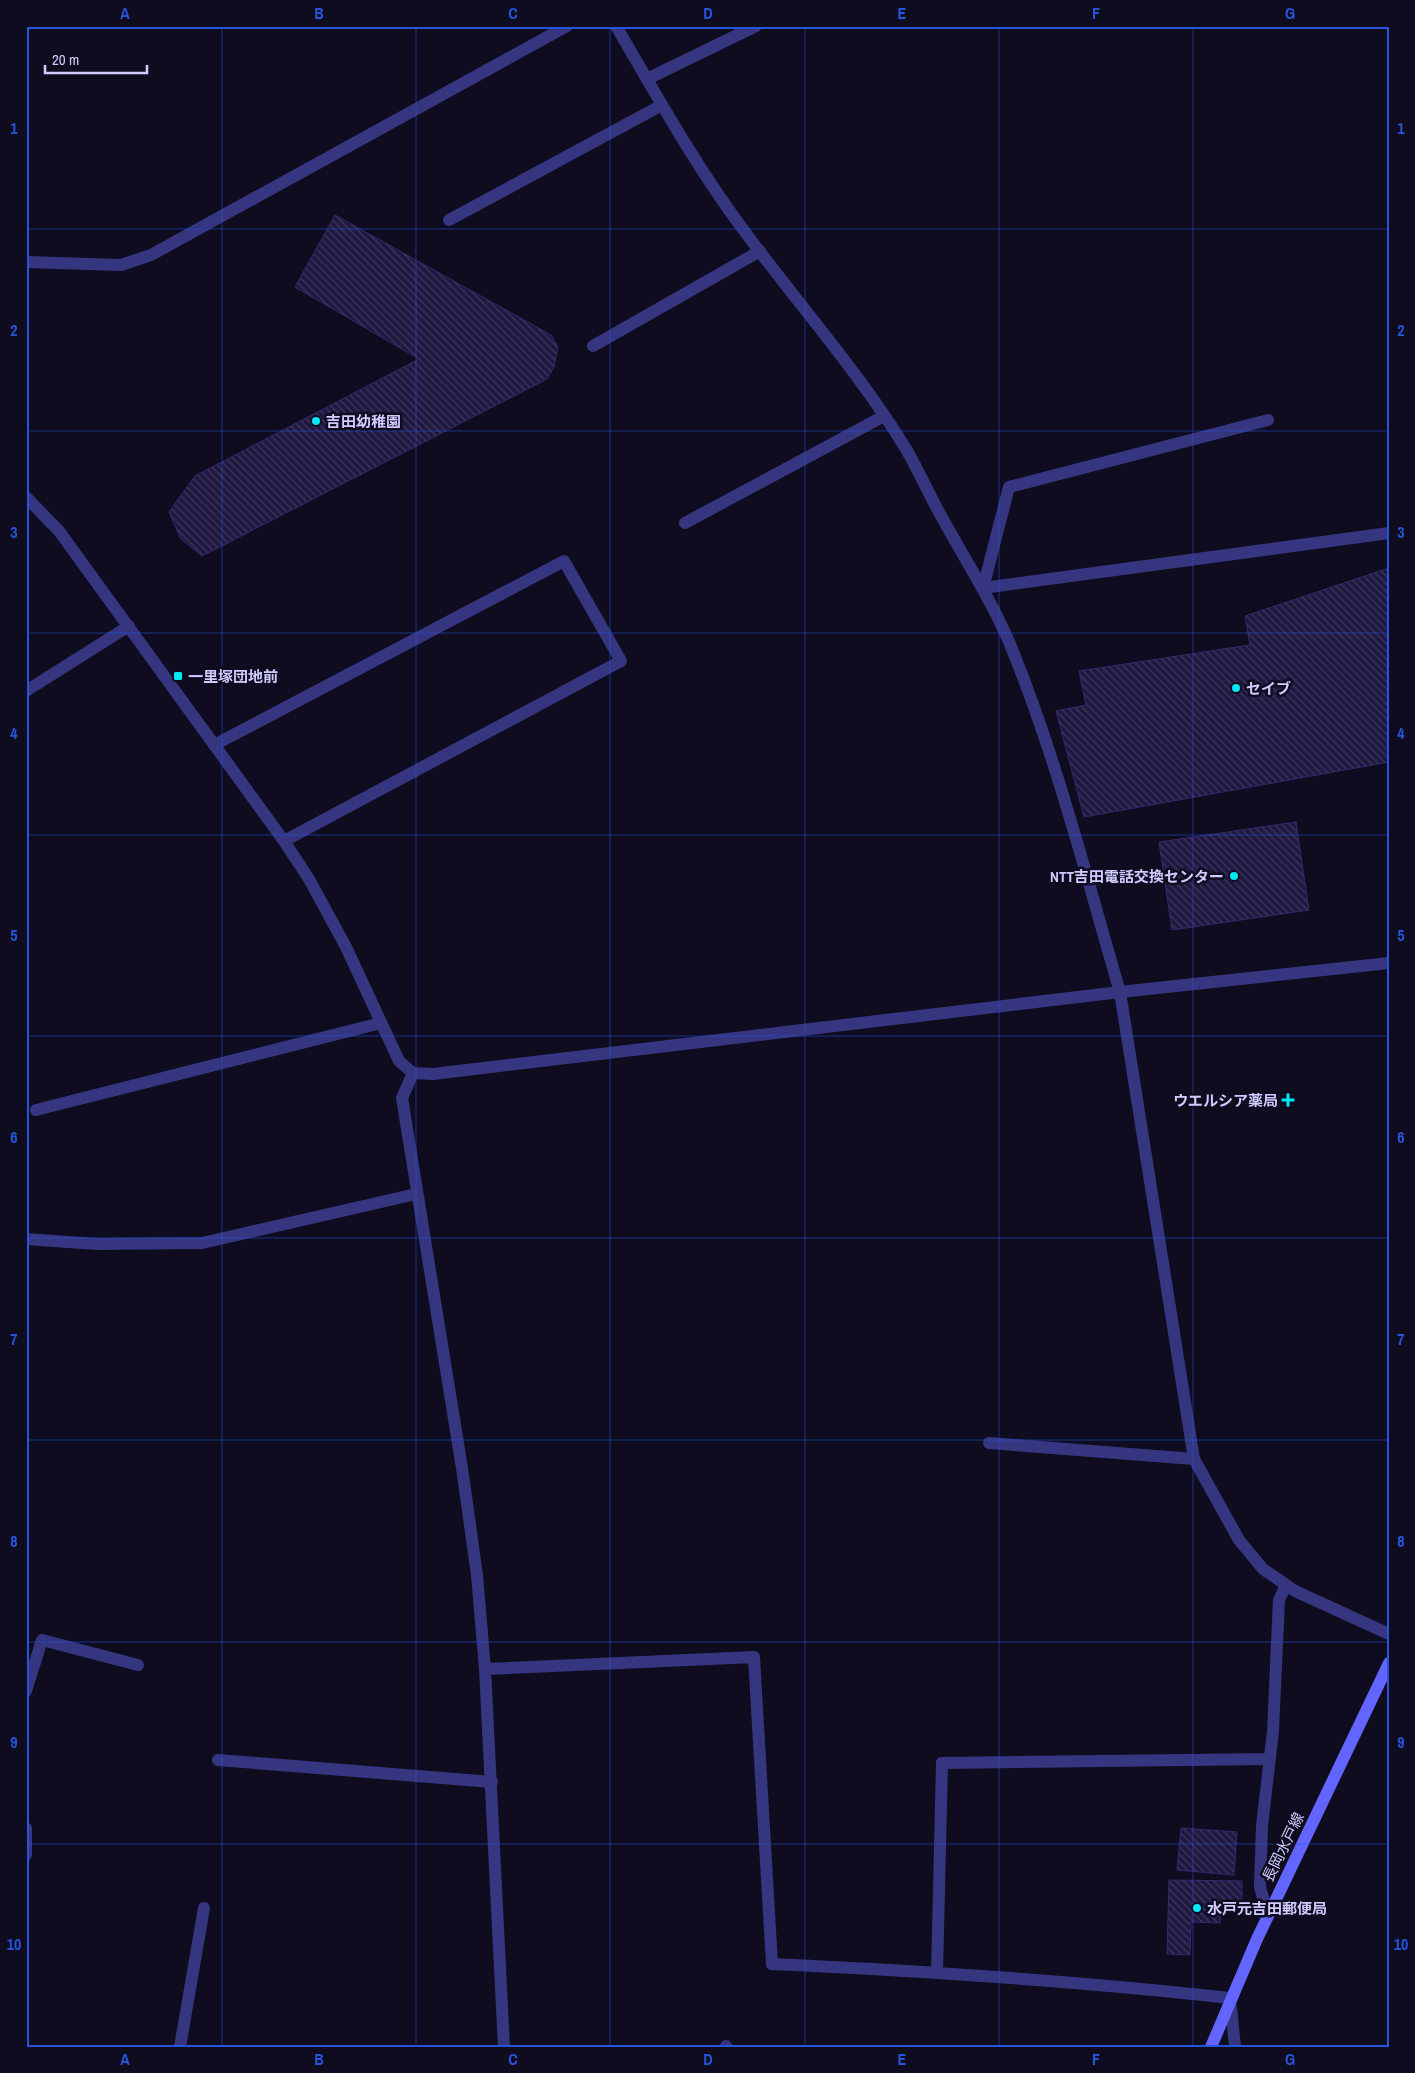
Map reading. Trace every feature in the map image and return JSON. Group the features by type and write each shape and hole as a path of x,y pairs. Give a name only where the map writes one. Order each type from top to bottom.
{"main road":[{"name":"長岡水戸線","path":"1211,2047 1230,1998 1268,1915 1389,1664"}],"street":[{"path":"26,262 121,265 151,255 566,26"},
{"path":"616,26 696,162 760,251 855,371 907,451 945,524 983,588 1013,652 1042,728 1120,992 1194,1459 1239,1540 1263,1569 1286,1585 1389,1634"},
{"path":"647,79 752,27"},
{"path":"449,220 662,105"},
{"path":"593,346 760,251"},
{"path":"685,523 884,416"},
{"path":"983,588 1009,487 1268,420"},
{"path":"26,497 59,531 309,879 346,947 399,1061 413,1073 433,1074 1120,992 1389,963"},
{"path":"983,588 1389,534"},
{"path":"214,745 564,561 621,661 284,842"},
{"path":"26,691 129,626"},
{"path":"36,1110 380,1023"},
{"path":"413,1073 402,1098 416,1194 462,1468 477,1575 492,1782 504,2047"},
{"path":"26,1239 97,1244 202,1243 416,1194"},
{"path":"989,1443 1194,1459"},
{"path":"1268,1915 1260,1887 1262,1826 1270,1759 1279,1600 1286,1585"},
{"path":"26,1691 42,1640 138,1665"},
{"path":"485,1669 754,1657 772,1964 937,1972 1126,1986 1230,1998 1235,2047"},
{"path":"937,1972 942,1763 1270,1759"},
{"path":"218,1760 492,1782"},
{"path":"26,1828 26,1856"},
{"path":"180,2047 204,1908"}],"building":[{"path":"335,215 551,335 558,347 554,367 547,379 202,556 181,539 169,512 195,476 419,359 295,287"},
{"name":"セイブ","path":"1389,568 1389,762 1084,817 1056,711 1086,705 1079,671 1250,645 1245,616"},
{"name":"NTT吉田電話交換センター","path":"1296,822 1309,910 1172,930 1159,842"},
{"path":"1181,1828 1237,1832 1234,1875 1177,1870"},
{"path":"1169,1880 1242,1881 1242,1906 1221,1905 1220,1923 1191,1922 1190,1955 1167,1954"}],"place":[{"name":"吉田幼稚園","path":"316,421"},
{"name":"一里塚団地前","path":"178,676"},
{"name":"セイブ","path":"1236,688"},
{"name":"NTT吉田電話交換センター","path":"1234,876"},
{"name":"ウエルシア薬局","path":"1288,1100"},
{"name":"水戸元吉田郵便局","path":"1197,1908"}]}
